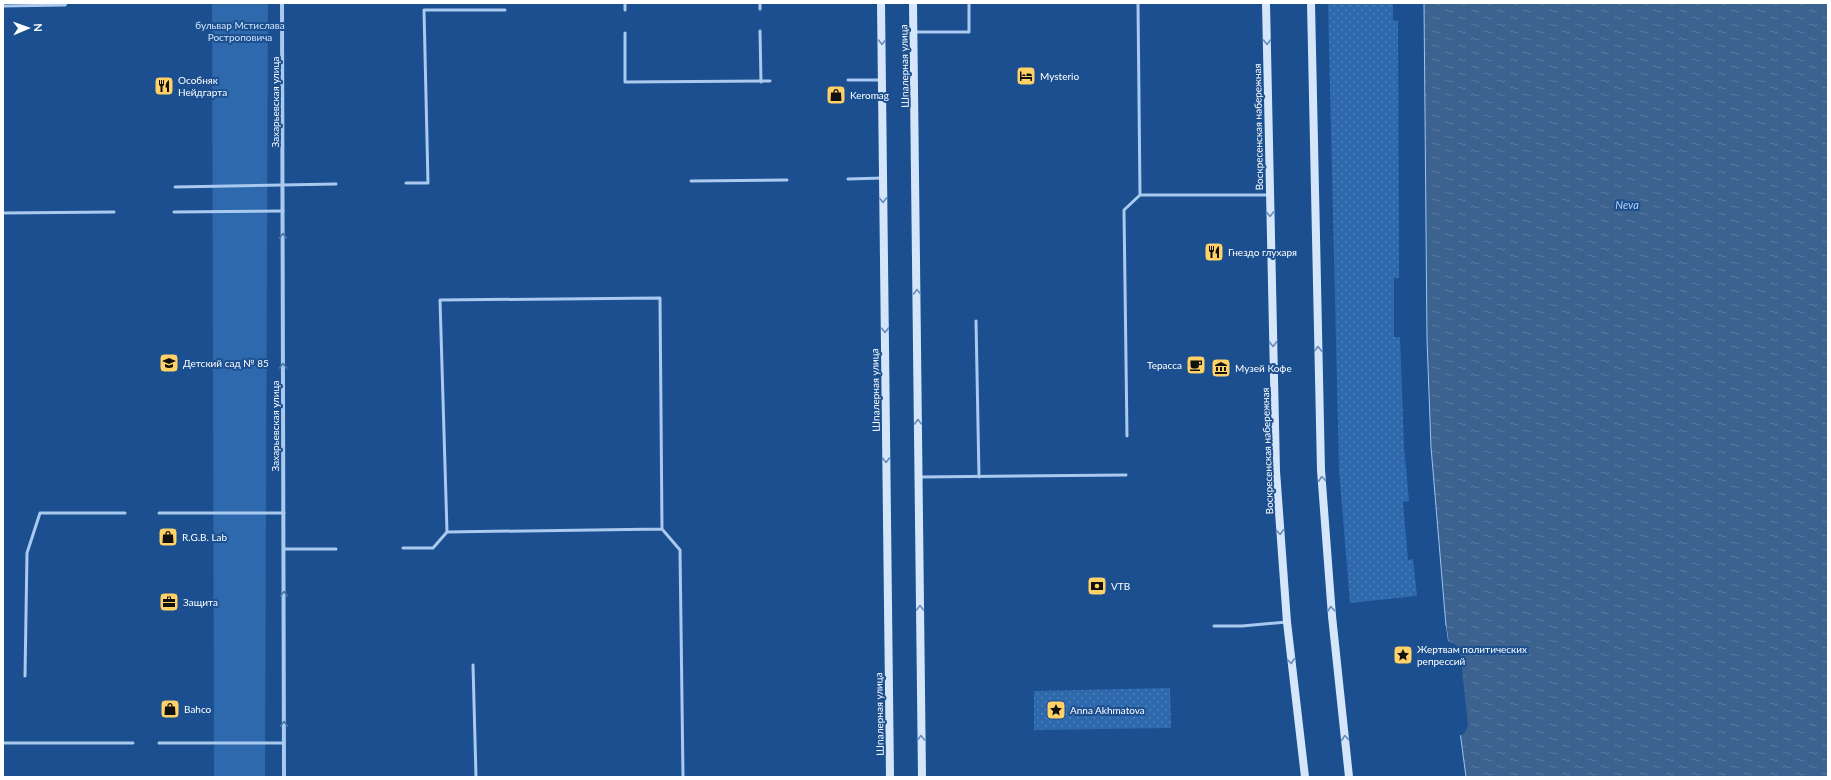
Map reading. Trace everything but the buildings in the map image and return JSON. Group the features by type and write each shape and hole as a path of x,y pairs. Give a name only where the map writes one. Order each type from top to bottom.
{"street":[{"name":"Захарьевская улица","path":"282,3 284,777"},
{"name":"Шпалерная улица","path":"881,3 890,777"},
{"name":"Шпалерная улица","path":"913,3 922,777"},
{"name":"Воскресенская набережная","path":"1266,3 1276,471 1287,622 1305,777"},
{"path":"1311,3 1321,470 1332,616 1349,777"}],"lane":[{"path":"3,6 65,5 66,3"},
{"path":"625,3 625,10"},
{"path":"760,3 760,9"},
{"path":"914,32 969,32 969,3"},
{"path":"1138,3 1140,195"},
{"path":"406,183 428,183 424,10 505,10"},
{"path":"760,32 761,82"},
{"path":"625,33 625,82 770,81"},
{"path":"848,80 882,80"},
{"path":"848,179 883,178"},
{"path":"691,181 788,180"},
{"path":"175,187 336,184"},
{"path":"1127,436 1124,210 1140,195 1270,195"},
{"path":"174,212 283,210"},
{"path":"3,213 114,212"},
{"path":"403,548 433,548 447,532 440,300 660,298 662,530 680,550 682,777"},
{"path":"976,321 978,477"},
{"path":"919,477 1126,475"},
{"path":"25,676 27,553 40,514 125,513"},
{"path":"158,513 284,513"},
{"path":"447,532 662,530"},
{"path":"284,548 336,549"},
{"path":"1214,626 1242,626 1287,622"},
{"path":"473,665 476,777"},
{"path":"3,743 133,743"},
{"path":"159,743 284,743"}],"green space":[{"name":"бульвар Мстислава Ростроповича","path":"212,3 268,3 265,777 214,777"},
{"path":"1328,3 1393,3 1393,20 1398,21 1399,278 1394,278 1394,337 1400,337 1404,446 1409,501 1403,502 1408,560 1413,559 1417,596 1350,603 1339,469"},
{"path":"1170,688 1171,728 1034,730 1034,691"}],"water":[{"name":"Neva","path":"1424,3 1828,3 1828,777 1466,777 1446,626 1431,447 1427,339"}],"pier":[{"path":"1444,626 1446,626 1448,641 1456,645 1460,651 1468,726 1465,733 1459,736 1461,753 1459,753"}],"place":[{"name":"Mysterio","path":"1026,76"},
{"name":"Особняк Нейдгарта","path":"164,86"},
{"name":"Keromag","path":"836,95"},
{"name":"Гнездо глухаря","path":"1214,252"},
{"name":"Детский сад № 85","path":"169,363"},
{"name":"Терасса","path":"1196,365"},
{"name":"Музей Кофе","path":"1221,368"},
{"name":"R.G.B. Lab","path":"168,537"},
{"name":"VTB","path":"1097,586"},
{"name":"Защита","path":"169,602"},
{"name":"Жертвам политических репрессий","path":"1403,655"},
{"name":"Bahco","path":"170,709"},
{"name":"Anna Akhmatova","path":"1056,710"}]}
